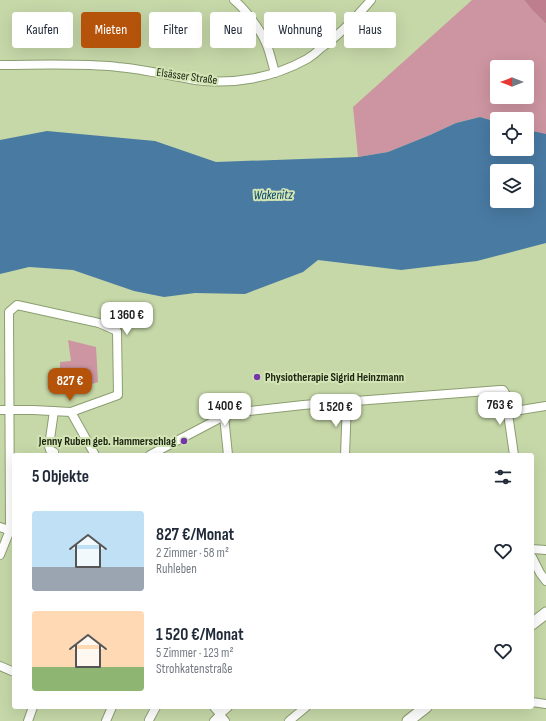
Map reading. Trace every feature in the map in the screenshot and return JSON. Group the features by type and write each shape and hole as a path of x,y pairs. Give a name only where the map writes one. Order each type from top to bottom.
{"main road":[{"path":"534,622 546,613"},
{"path":"408,721 423,709"}],"street":[{"path":"234,0 257,26 266,43 275,73"},
{"name":"Elsässer Straße","path":"0,65 94,65 119,67 195,80 227,81 247,79 275,73 308,59 335,38 353,21 371,0"},
{"path":"0,410 10,410 33,410 71,412 118,394 117,331 99,323 17,305 9,312 10,410 12,490"},
{"path":"154,453 224,416 240,412 303,405 503,390 505,393 514,453"},
{"path":"345,453 347,402"},
{"path":"508,412 546,406"},
{"path":"54,411 49,446 50,450 54,452"},
{"path":"71,412 94,453"},
{"path":"224,416 228,453"},
{"path":"0,527 12,530"},
{"path":"0,555 12,532"},
{"path":"534,549 546,550"},
{"path":"534,561 546,581"},
{"path":"0,666 12,671"},
{"path":"534,702 546,704"},
{"path":"28,721 33,709"},
{"path":"106,721 111,709"},
{"path":"149,720 155,709"},
{"path":"215,709 220,718 227,709"},
{"path":"289,721 304,709"}],"shaded area":[{"path":"472,0 524,0 546,24 546,136 534,132 534,112 490,112 490,120 480,117 456,123 388,152 358,157 353,107"},
{"path":"524,0 546,0 546,24 533,11"},
{"path":"68,340 96,347 98,382 71,391 72,381 60,382 60,362 71,361"}],"water":[{"name":"Wakenitz","path":"480,117 490,120 490,156 534,156 534,131 546,134 546,243 477,261 401,270 318,260 303,272 245,294 195,293 164,297 134,291 73,270 29,267 0,274 0,140 47,131 155,141 216,162 358,157 388,152 456,123"}],"place":[{"name":"Physiotherapie Sigrid Heinzmann","path":"257,377"},
{"name":"Jenny Ruben geb. Hammerschlag","path":"184,441"}]}
